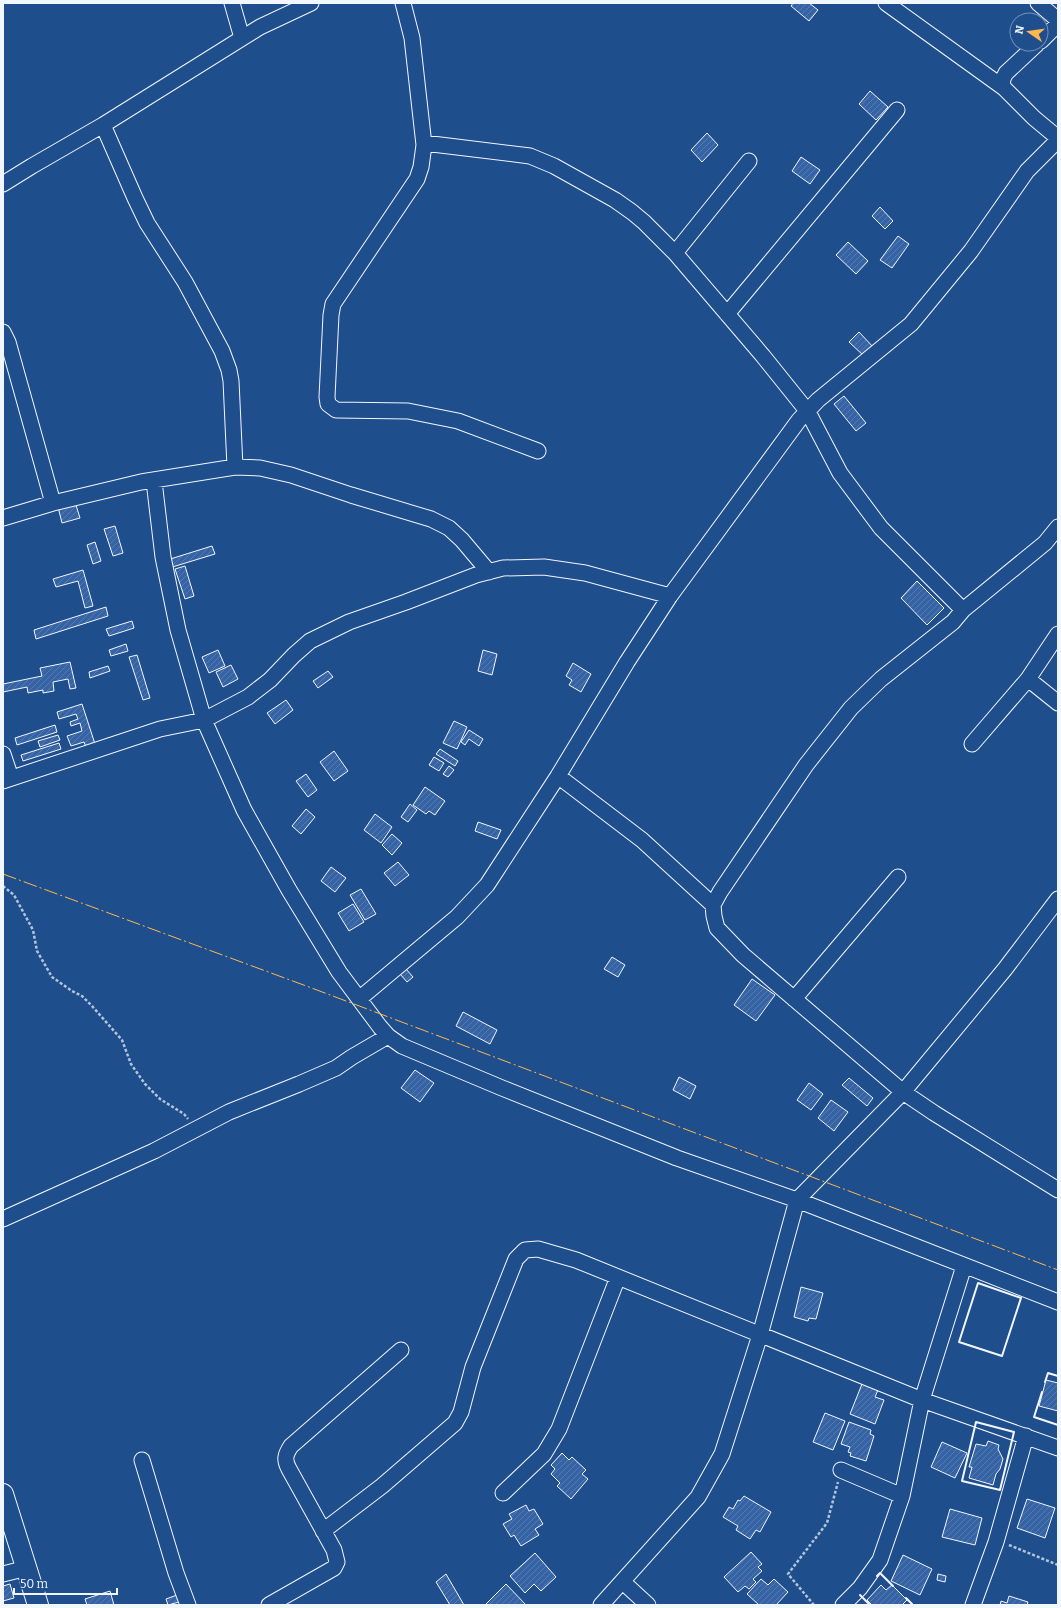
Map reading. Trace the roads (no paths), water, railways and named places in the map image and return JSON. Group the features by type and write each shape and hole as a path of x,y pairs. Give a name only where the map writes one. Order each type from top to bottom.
{"main road":[{"path":"3,1494 38,1605"}],"street":[{"path":"232,3 242,38"},
{"path":"3,184 103,125 260,27 311,3"},
{"path":"403,3 412,38 424,143 421,167 417,179 333,304 326,396 328,404 336,410 408,411 458,421 538,451"},
{"path":"360,999 457,918 487,885 558,776 627,662 670,596 799,420 818,400 911,324 971,251 1027,171 1058,139 1034,118 1004,88 886,3"},
{"path":"1038,3 1058,24 1049,33"},
{"path":"1004,88 1002,78 1028,52"},
{"path":"727,314 897,110"},
{"path":"103,125 147,223 185,282 224,357 229,370 232,395 235,467"},
{"path":"424,143 530,156 544,161 614,200 644,222 675,253 808,412 840,473 881,528 963,610"},
{"path":"675,253 749,161"},
{"path":"3,332 8,342 53,503"},
{"path":"3,518 53,503 142,482 235,467 260,468 291,475 431,519 449,528 462,540 489,572"},
{"path":"154,481 163,557 178,630 204,720 244,810 289,890 339,972 388,1036 402,1046 677,1158 798,1200 1058,1302"},
{"path":"1058,527 1045,543 963,610 953,622 881,679 851,708 806,765 720,892 713,905 717,928 743,955 903,1092 934,1114 1058,1190"},
{"path":"3,754 7,779 160,729 204,720 248,696 270,680 310,641 349,622 476,575 503,568 544,567 585,573 670,596"},
{"path":"972,744 1028,679 1058,634"},
{"path":"1028,679 1058,703"},
{"path":"558,776 642,840 713,905"},
{"path":"794,999 898,877"},
{"path":"601,1605 698,1497 722,1454 760,1335 798,1200 903,1092 1005,969 1058,899"},
{"path":"3,1220 154,1151 229,1112 336,1068 388,1036"},
{"path":"323,1531 382,1486 455,1423 461,1412 473,1367 513,1266 516,1259 524,1250 538,1249 576,1260 922,1400 1058,1448"},
{"path":"843,1605 860,1588 880,1560 902,1496 922,1400 964,1266"},
{"path":"503,1494 544,1454 556,1434 618,1277"},
{"path":"269,1605 334,1568 337,1562 334,1550 285,1462 286,1454 291,1446 401,1350"},
{"path":"973,1605 996,1542 1026,1436"},
{"path":"142,1460 176,1573 188,1605"},
{"path":"841,1470 902,1496"},
{"path":"3,1574 27,1568"},
{"path":"623,1582 648,1605"}]}
